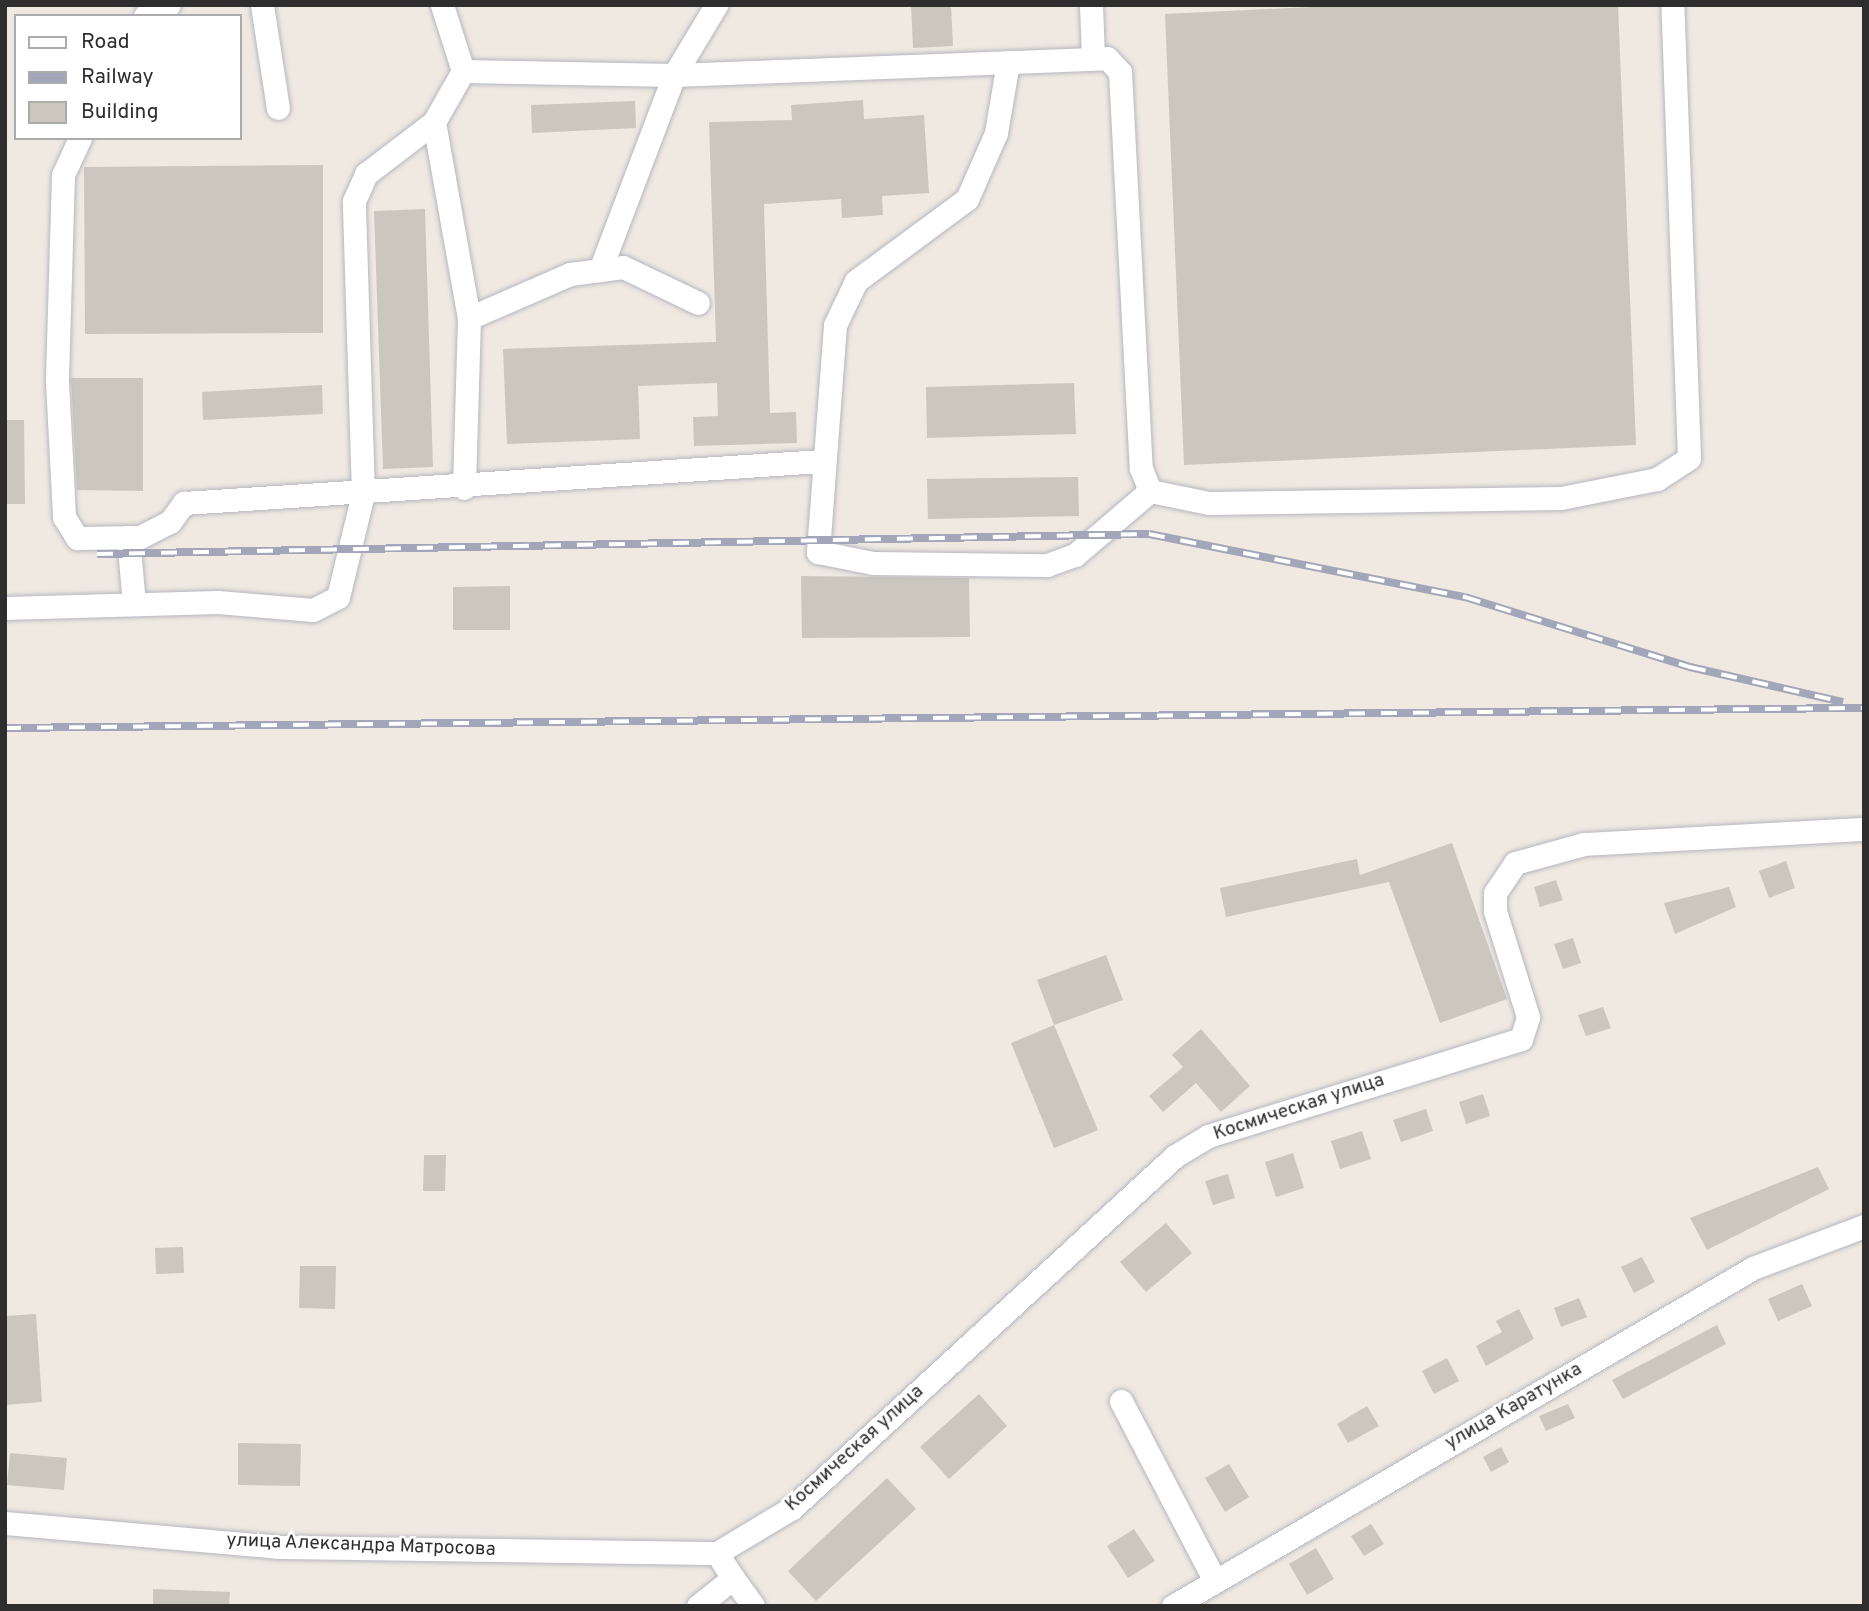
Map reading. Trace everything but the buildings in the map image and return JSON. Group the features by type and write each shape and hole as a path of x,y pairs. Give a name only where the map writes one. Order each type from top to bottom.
{"street":[{"path":"149,14 169,5"},
{"path":"262,5 278,108"},
{"path":"5,608 134,604 313,610 338,597 363,494 354,201 366,174 434,122 463,71 442,5"},
{"path":"600,270 674,75 716,5"},
{"path":"1091,5 1093,58"},
{"path":"1150,491 1209,503 1561,498 1657,479 1689,458 1672,5"},
{"path":"463,71 674,75 1107,58 1120,72 1141,468 1150,491"},
{"path":"1008,62 996,133 967,199 856,281 835,325 833,403 821,461 818,552 873,563 1047,565 1075,555 1150,491"},
{"path":"434,122 469,318 464,488"},
{"path":"79,140 62,175 57,382 64,517 77,538 128,537 170,522 184,503 464,488 821,461"},
{"path":"469,318 570,274 623,267 698,303"},
{"path":"128,537 134,604"},
{"name":"Космическая улица","path":"717,1553 792,1508 1175,1156 1209,1136 1521,1039 1528,1017 1495,911 1495,893 1515,863 1584,845 1864,829"},
{"name":"улица Каратунка","path":"1173,1606 1754,1268 1864,1226"},
{"path":"1121,1401 1214,1581"},
{"name":"улица Александра Матросова","path":"5,1523 278,1547 717,1553"},
{"path":"717,1553 753,1606"},
{"path":"698,1606 733,1577"}],"railway":[{"path":"97,554 1149,534 1465,597 1690,667 1843,702"},
{"path":"5,728 1864,708"}]}
